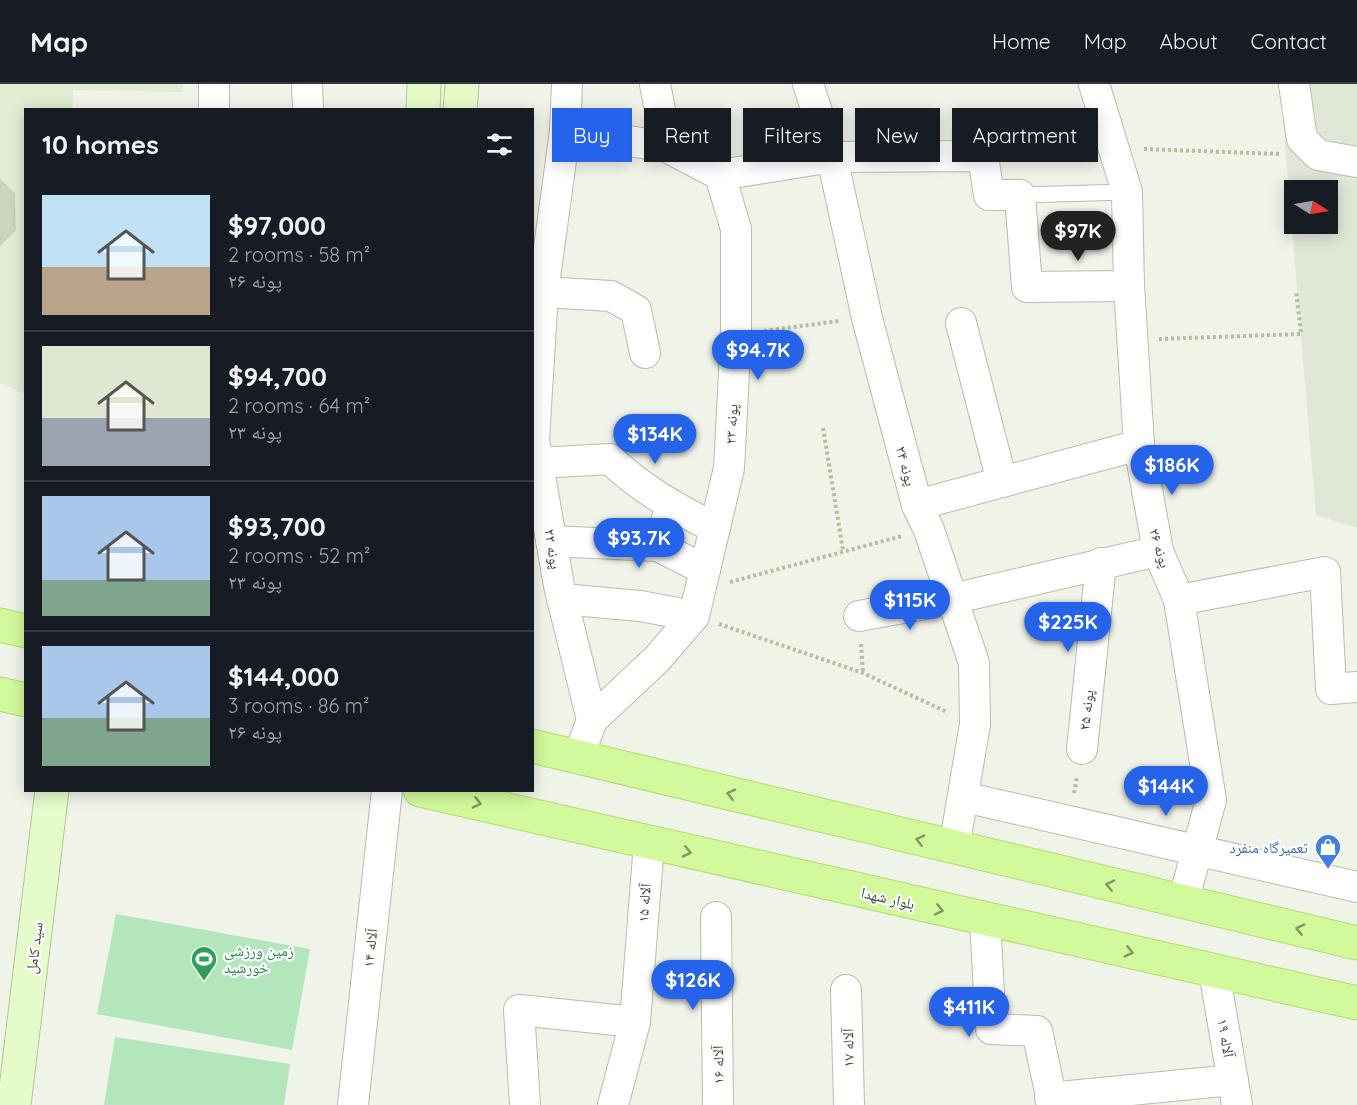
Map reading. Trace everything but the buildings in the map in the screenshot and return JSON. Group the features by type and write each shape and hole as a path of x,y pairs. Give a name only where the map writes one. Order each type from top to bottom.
{"main road":[{"path":"0,626 24,631"},
{"path":"0,694 24,700"},
{"path":"534,747 1357,943"},
{"name":"بلوار شهدا","path":"429,792 1357,1003"}],"street":[{"path":"214,84 214,108"},
{"path":"307,84 308,108"},
{"path":"423,108 424,84"},
{"path":"460,108 462,84"},
{"name":"پونه ۲۲","path":"566,108 567,84"},
{"path":"655,84 660,108"},
{"name":"پونه ۲۴","path":"808,84 816,108"},
{"name":"پونه ۲۶","path":"1094,84 1127,192 1129,286 1138,445 1158,551 1179,600 1211,800 1183,902"},
{"path":"1294,84 1302,139 1318,155 1357,162"},
{"path":"843,157 983,156 989,195 1020,195 1027,287 1129,286"},
{"name":"پونه ۲۲","path":"562,162 536,356 534,440 562,598 592,720"},
{"path":"695,162 720,175 801,162"},
{"name":"پونه ۲۴","path":"833,162 867,318 923,518 974,663 975,724 954,848"},
{"name":"پونه ۲۳","path":"592,720 657,659 700,592 729,468 736,334 736,229 720,175"},
{"path":"543,292 610,296 636,310 645,353"},
{"path":"962,323 1002,482"},
{"path":"923,518 1002,482 1138,445"},
{"path":"538,463 610,459 625,474 671,506 715,528"},
{"path":"658,546 671,506"},
{"path":"551,541 658,546 700,592 640,606 562,598"},
{"path":"859,616 952,599 1158,551"},
{"name":"پونه ۲۵","path":"1082,749 1101,563"},
{"path":"1179,600 1325,572 1331,689 1357,687"},
{"path":"578,758 592,720"},
{"name":"سید کامل","path":"11,1087 52,792"},
{"name":"آلاله ۱۴","path":"353,1105 387,792"},
{"path":"964,797 1357,887"},
{"name":"آلاله ۱۵","path":"613,1105 635,1022 649,843"},
{"name":"آلاله ۱۶","path":"716,917 718,1105"},
{"path":"985,920 991,1029 1037,1031 1051,1101 1235,1093"},
{"name":"آلاله ۱۹","path":"1214,971 1235,1093"},
{"name":"آلاله ۱۷","path":"846,990 849,1105"},
{"path":"525,1105 519,1010 635,1022"}],"lane":[{"path":"1020,195 1127,192"}],"path":[{"path":"1113,148 1318,155"},
{"path":"1133,340 1302,334 1296,291"},
{"path":"736,334 867,318"},
{"path":"823,428 843,550"},
{"path":"700,592 843,550 923,518"},
{"path":"700,592 863,673 975,724"},
{"path":"1069,820 1082,749"}],"shaded area":[{"path":"0,84 183,84 183,92 73,90 73,108 24,108 24,394 0,383"},
{"path":"1280,84 1357,84 1357,528 1316,515 1293,234 1338,234 1338,180 1288,180"}],"green space":[{"name":"زمین ورزشی خورشید","path":"116,914 310,949 292,1050 97,1014"},
{"path":"115,1037 290,1064 284,1105 104,1105"}],"place":[{"name":"تعمیرگاه منفرد","path":"1328,870"},
{"name":"زمین ورزشی خورشید","path":"204,982"}]}
